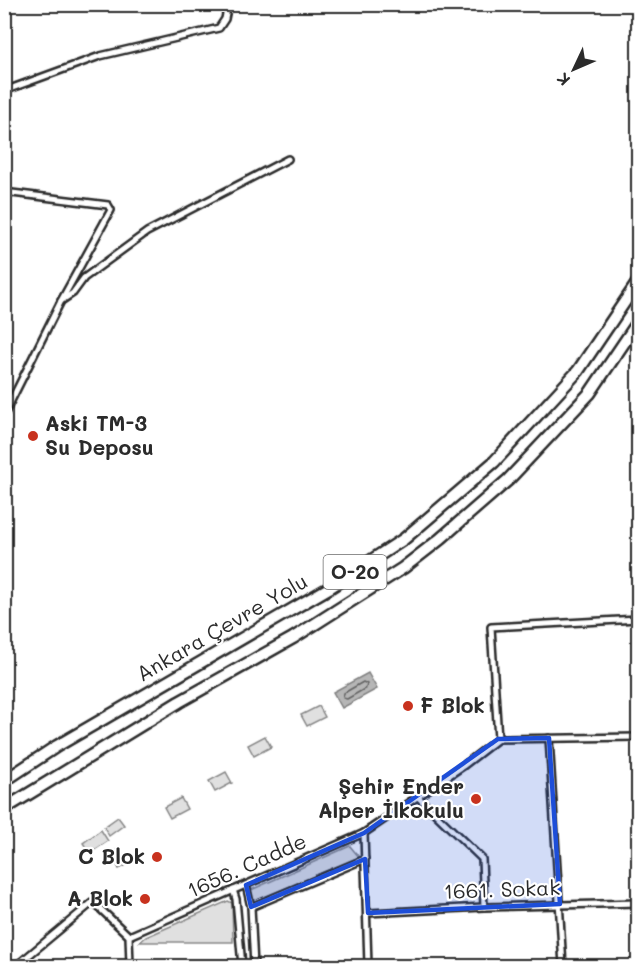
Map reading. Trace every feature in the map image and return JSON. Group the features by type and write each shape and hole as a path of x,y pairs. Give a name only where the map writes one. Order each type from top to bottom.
{"highway":[{"name":"Ankara Çevre Yolu","path":"4,781 57,746 329,588 404,539 472,483 578,371 639,282"},
{"name":"Ankara Çevre Yolu","path":"4,809 41,784 293,638 403,568 432,546 508,480 590,393 639,322"},
{"path":"4,772 57,746"},
{"path":"4,816 41,784"}],"street":[{"path":"4,91 100,56 219,28 225,19 228,4"},
{"path":"61,301 74,293 84,278 147,232 288,159"},
{"path":"4,192 108,206 111,210 61,301 4,415"},
{"path":"639,620 490,627 498,739 639,737"},
{"path":"549,738 563,966"},
{"name":"1656. Cadde","path":"129,936 364,833 498,739"},
{"path":"418,797 482,859 484,907"},
{"path":"364,833 368,966"},
{"path":"250,907 365,859"},
{"path":"246,885 250,907 254,966"},
{"path":"233,890 236,899 242,966"},
{"path":"16,966 93,902 129,936 130,966"},
{"name":"1661. Sokak","path":"368,914 484,907 639,903"}],"highlighted area":[{"path":"549,738 560,904 368,913 365,859 251,907 246,885 364,833 498,739"}],"shaded area":[{"path":"319,706 325,717 307,726 301,715"},
{"path":"265,736 271,747 254,756 248,745"},
{"path":"226,772 232,783 215,792 209,781"},
{"path":"181,798 187,809 170,818 164,807"},
{"path":"118,817 124,825 109,836 104,827"},
{"path":"101,830 108,841 90,853 83,843"},
{"path":"350,846 359,857 253,902 251,890"},
{"path":"228,901 232,903 233,942 140,942 146,937"}],"water":[{"path":"368,673 377,689 342,708 333,692"},
{"path":"120,849 127,865 119,869 111,852"}],"place":[{"name":"Aski TM-3 Su Deposu","path":"33,436"},
{"name":"F Blok","path":"408,706"},
{"name":"Şehir Ender Alper İlkokulu","path":"476,799"},
{"name":"C Blok","path":"157,857"},
{"name":"A Blok","path":"145,899"}]}
